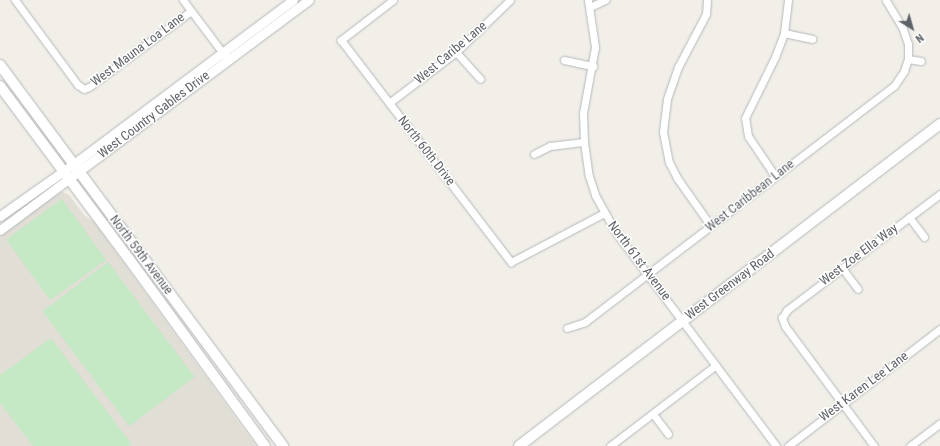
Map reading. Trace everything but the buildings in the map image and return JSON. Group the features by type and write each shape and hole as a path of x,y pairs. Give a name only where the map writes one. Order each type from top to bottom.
{"main road":[{"name":"North 59th Avenue","path":"0,65 282,446"},
{"name":"North 59th Avenue","path":"0,86 265,446"},
{"name":"West Greenway Road","path":"519,446 940,124"}],"street":[{"name":"West Mauna Loa Lane","path":"16,0 78,85 84,89 89,87 191,11"},
{"path":"183,0 225,56"},
{"name":"West Country Gables Drive","path":"0,230 76,167 225,56 293,0"},
{"name":"West Country Gables Drive","path":"225,56 309,0"},
{"name":"North 60th Drive","path":"393,0 341,40 511,262 604,213"},
{"name":"West Caribe Lane","path":"389,103 456,52 510,0"},
{"path":"589,4 605,0"},
{"path":"707,0 706,14 678,67 667,99 663,132 669,162 677,178 711,226"},
{"path":"775,176 748,136 745,118 775,57 784,33 788,0"},
{"path":"886,0 902,27 908,44 908,59 921,61"},
{"name":"North 61st Avenue","path":"589,4 595,47 593,66 586,87 583,113 584,142 589,176 595,195 616,234 776,446"},
{"path":"784,33 812,39"},
{"path":"456,52 480,79"},
{"name":"West Caribbean Lane","path":"567,328 585,322 894,86 904,71 908,59"},
{"path":"564,60 593,66"},
{"path":"534,154 550,146 584,142"},
{"name":"West Country Gables Drive","path":"0,216 66,175"},
{"name":"West Zoe Ella Way","path":"843,403 784,326 782,318 787,310 940,194"},
{"path":"909,217 924,237"},
{"path":"842,268 858,289"},
{"name":"West Karen Lee Lane","path":"788,446 940,329"},
{"path":"610,446 716,365"},
{"path":"843,403 874,446"},
{"path":"653,414 668,434"},
{"path":"910,446 940,423"}],"shaded area":[{"path":"63,192 69,195 84,215 94,222 256,446 0,446 0,235"}],"green space":[{"path":"62,199 106,260 50,300 6,240"},
{"path":"108,262 195,377 129,426 43,311"},
{"path":"51,338 131,443 128,446 33,446 0,403 0,375"}]}
